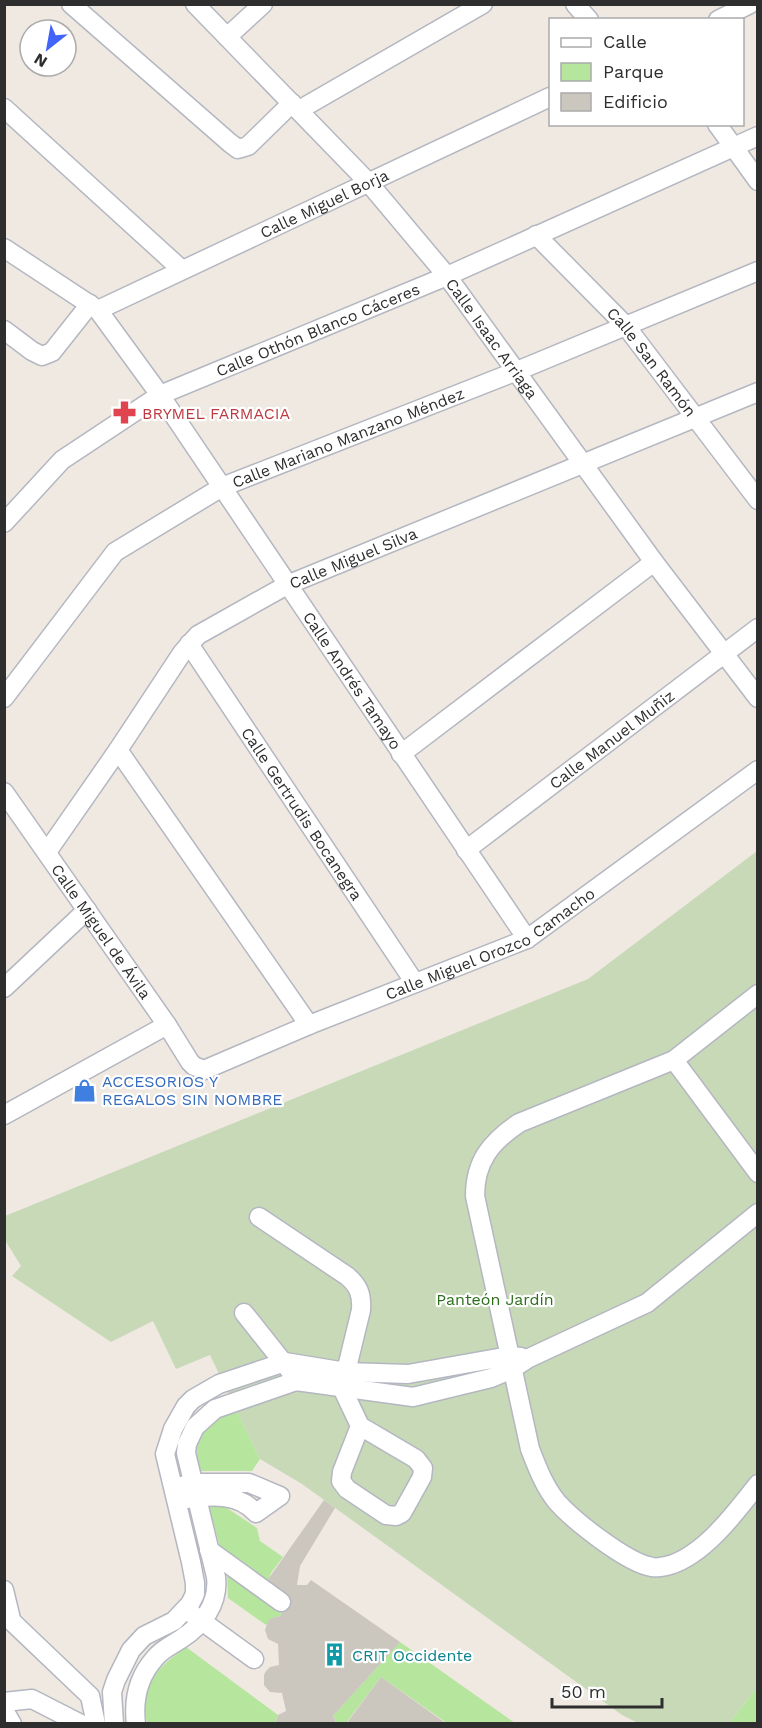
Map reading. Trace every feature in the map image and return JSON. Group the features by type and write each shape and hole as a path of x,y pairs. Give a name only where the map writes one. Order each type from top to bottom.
{"street":[{"path":"71,4 238,149 248,146 295,107 483,4"},
{"name":"Calle Isaac Arriaga","path":"195,4 369,182 447,276 654,562 758,698"},
{"path":"227,37 263,4"},
{"path":"575,4 587,18"},
{"path":"722,18 750,4"},
{"name":"Calle Miguel Borja","path":"94,307 182,270 549,97"},
{"path":"4,108 182,270"},
{"path":"718,126 758,181"},
{"name":"Calle Othón Blanco Cáceres","path":"4,523 62,460 160,395 447,276 758,136"},
{"name":"Calle San Ramón","path":"536,235 625,325 758,500"},
{"name":"Calle Andrés Tamayo","path":"4,248 94,307 160,395 527,939"},
{"name":"Calle Mariano Manzano Méndez","path":"4,698 115,552 222,487 517,371 758,271"},
{"path":"4,330 42,356 52,352 94,307"},
{"name":"Calle Miguel Silva","path":"46,852 189,644 198,635 287,585 758,392"},
{"path":"401,754 654,562"},
{"name":"Calle Manuel Muñiz","path":"466,850 758,628"},
{"name":"Calle Gertrudis Bocanegra","path":"189,644 415,983"},
{"path":"118,750 309,1025"},
{"name":"Calle Miguel Orozco Camacho","path":"198,1069 208,1069 309,1025 527,939 758,770"},
{"name":"Calle Miguel de Ávila","path":"4,792 167,1025 190,1062 198,1069"},
{"path":"4,988 87,910"},
{"path":"758,994 674,1060 519,1123 504,1133 481,1162 475,1178 475,1196 530,1449 548,1489 558,1503 609,1546 633,1560 652,1567 670,1565 691,1553 725,1526 758,1485"},
{"path":"4,1115 167,1025"},
{"path":"674,1060 758,1173"},
{"path":"114,1724 112,1692 131,1650 144,1636 174,1621 186,1610 195,1594 195,1583 165,1454 172,1429 186,1406 202,1393 219,1384 285,1362 344,1380 413,1397 491,1378 511,1362 529,1358 647,1303 758,1213"},
{"path":"259,1217 347,1276 359,1288 362,1300 361,1310 344,1380 360,1426 416,1459 422,1465 422,1477 402,1513 396,1516 386,1515 347,1489 341,1481 342,1472 360,1426"},
{"path":"244,1313 285,1362 296,1381"},
{"path":"136,1724 134,1709 136,1692 154,1658 162,1650 183,1638 202,1621 213,1604 217,1585 186,1453 187,1444 195,1426 216,1409 296,1381 344,1380"},
{"path":"174,1495 195,1490 249,1483 280,1496 256,1513 245,1502 236,1498 195,1490"},
{"path":"209,1550 281,1602"},
{"path":"4,1590 8,1616 90,1696 96,1724"},
{"path":"186,1610 254,1659"},
{"path":"4,1702 22,1698 32,1699 81,1724"},
{"path":"4,1710 12,1724"}],"green space":[{"name":"Panteón Jardín","path":"757,851 757,1688 729,1723 638,1723 622,1715 302,1484 260,1459 210,1355 176,1369 153,1321 111,1342 12,1276 21,1266 5,1240 5,1216 588,979"},
{"path":"235,1407 260,1459 252,1471 199,1471 197,1449 203,1432 216,1419"},
{"path":"218,1502 257,1528 260,1541 283,1557 271,1573 268,1583 221,1550 209,1508"},
{"path":"227,1569 282,1611 281,1616 272,1618 266,1625 228,1598"},
{"path":"400,1642 515,1723 447,1723 381,1677 346,1723 337,1723 333,1716"},
{"path":"186,1647 278,1715 275,1723 147,1723 145,1709 148,1687 159,1670"},
{"path":"757,1688 757,1723 729,1723"}],"building":[{"name":"CRIT Occidente","path":"324,1500 335,1508 300,1566 297,1585 307,1585 311,1580 400,1642 333,1716 337,1724 275,1724 278,1715 286,1711 282,1693 270,1692 264,1685 266,1671 270,1667 279,1665 278,1644 268,1639 265,1630 268,1621 281,1616 284,1597 268,1583 269,1578"},
{"name":"CRIT Occidente","path":"381,1677 447,1724 346,1724"}],"place":[{"name":"BRYMEL FARMACIA","path":"124,413"},
{"name":"ACCESORIOS Y REGALOS SIN NOMBRE","path":"84,1090"},
{"name":"CRIT Occidente","path":"334,1655"}]}
